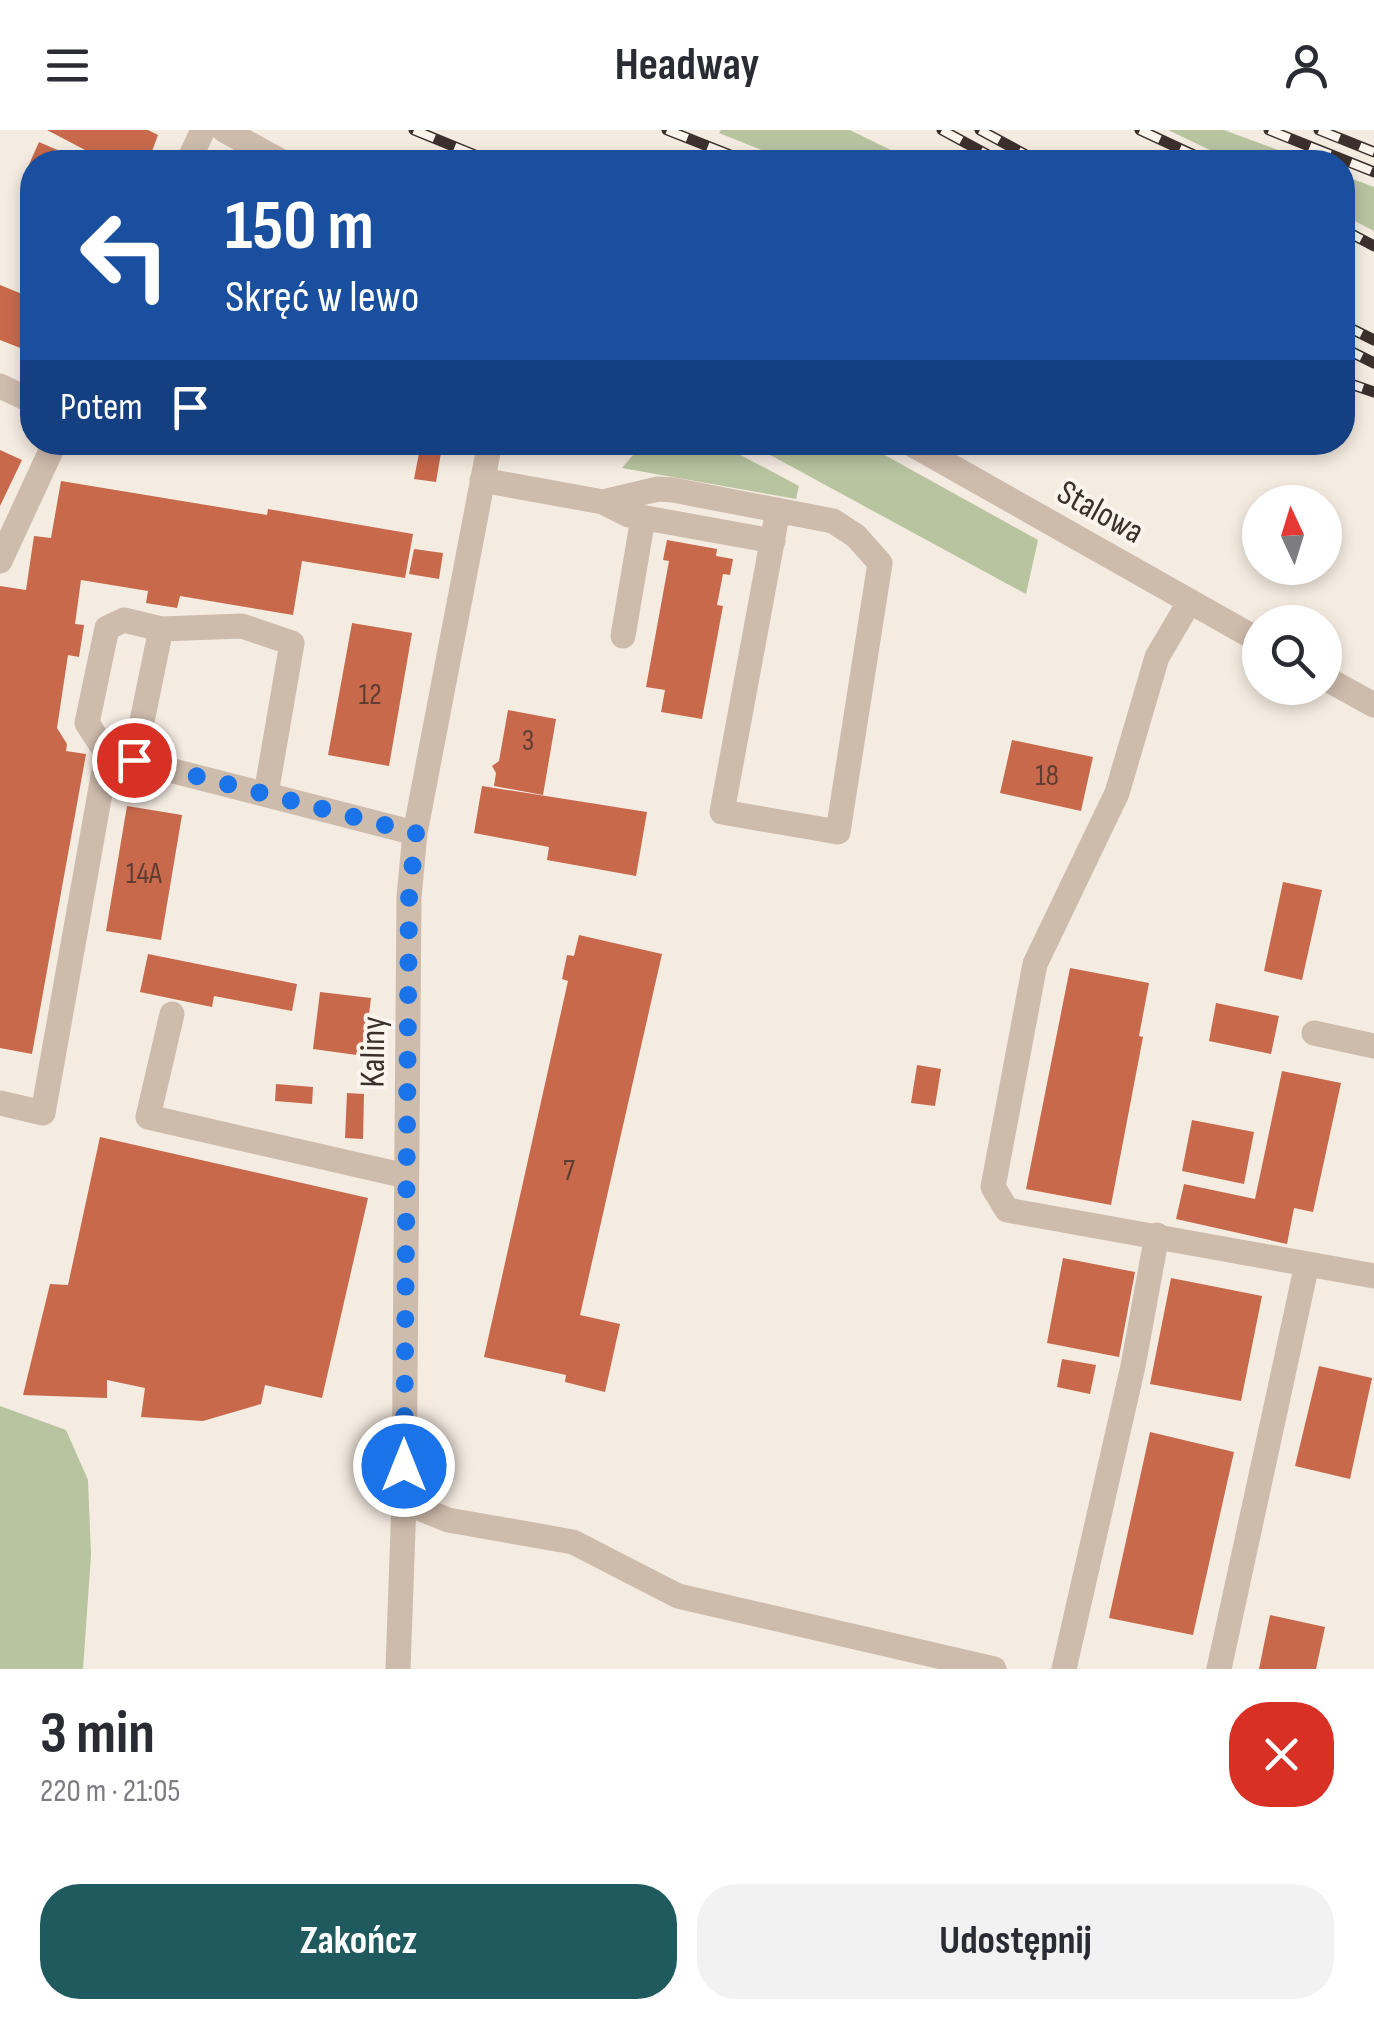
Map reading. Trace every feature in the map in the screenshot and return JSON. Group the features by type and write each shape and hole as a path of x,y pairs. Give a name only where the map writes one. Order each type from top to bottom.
{"street":[{"path":"224,130 260,150"},
{"path":"2,554 49,455"},
{"name":"Kaliny","path":"398,1669 404,1502 409,898 416,833 487,455"},
{"name":"Stalowa","path":"931,455 1242,631"},
{"path":"482,480 603,502 629,515 772,540"},
{"path":"603,502 658,488 778,510 832,521 856,536 880,563 838,832 722,812 778,510"},
{"path":"624,636 644,518"},
{"path":"1190,602 1158,657 1117,794 1035,964 992,1187 1007,1210 1374,1276"},
{"path":"0,1103 43,1113 107,754 87,723 106,628 124,620 160,629 242,626 292,643 266,794"},
{"path":"134,760 160,629"},
{"path":"1342,687 1374,705"},
{"path":"107,754 416,833"},
{"path":"172,1014 148,1117 406,1176"},
{"path":"1314,1033 1374,1046"},
{"path":"1064,1669 1133,1366 1157,1235"},
{"path":"1218,1669 1308,1264"},
{"path":"404,1502 448,1520 573,1542 678,1596 994,1669"}],"green space":[{"path":"850,130 891,150 762,150 719,133"},
{"path":"1168,130 1224,130 1278,150 1210,150"},
{"path":"1355,180 1374,187 1374,231 1355,221"},
{"path":"633,455 741,455 799,486 796,499 622,468"},
{"path":"770,455 885,455 1038,540 1026,594"},
{"path":"0,1406 66,1430 88,1480 91,1555 83,1669 0,1669"}],"building":[{"path":"47,130 148,130 158,135 152,150 85,150"},
{"path":"39,142 57,150 35,150"},
{"path":"0,285 20,293 20,348 0,340"},
{"path":"0,450 22,460 0,506"},
{"path":"419,455 441,455 436,482 414,479"},
{"path":"61,481 267,515 268,509 413,534 405,578 302,561 293,615 180,596 177,608 146,603 148,591 81,580 75,624 84,625 79,657 68,655 57,728 67,744 66,751 86,754 32,1054 0,1048 0,586 26,590 34,536 51,538"},
{"path":"667,540 717,549 716,556 733,559 730,575 723,574 717,605 723,606 702,719 661,712 665,690 646,687 669,561 663,560"},
{"path":"414,549 443,553 439,579 409,574"},
{"path":"352,623 412,633 389,766 328,755"},
{"path":"508,710 556,719 543,795 494,786 496,773 492,766 499,761"},
{"path":"1012,740 1093,757 1081,811 1000,793"},
{"path":"482,786 647,812 636,876 547,860 549,847 474,833"},
{"path":"127,806 182,815 161,940 106,931"},
{"path":"1283,882 1322,890 1302,980 1264,971"},
{"path":"579,935 662,954 580,1315 620,1324 605,1392 565,1382 566,1375 484,1357 568,981 562,979 567,955 574,956"},
{"path":"148,954 297,984 292,1011 214,996 212,1007 140,992"},
{"path":"1070,968 1149,983 1139,1036 1143,1037 1111,1205 1026,1189"},
{"path":"320,992 371,998 364,1056 313,1049"},
{"path":"1216,1003 1279,1016 1271,1054 1209,1041"},
{"path":"917,1065 941,1069 935,1106 911,1103"},
{"path":"1282,1071 1341,1083 1313,1212 1294,1208 1287,1244 1176,1219 1184,1184 1255,1199"},
{"path":"276,1084 313,1087 312,1104 275,1101"},
{"path":"347,1093 364,1094 363,1139 345,1138"},
{"path":"1192,1120 1254,1132 1244,1184 1182,1171"},
{"path":"100,1137 368,1198 322,1398 265,1385 261,1404 203,1421 141,1417 145,1388 107,1380 107,1398 23,1395 50,1284 68,1285"},
{"path":"1063,1258 1135,1272 1119,1357 1047,1343"},
{"path":"1171,1278 1262,1296 1241,1401 1150,1384"},
{"path":"1062,1359 1096,1365 1090,1394 1057,1387"},
{"path":"1319,1366 1372,1378 1350,1479 1295,1466"},
{"path":"1150,1432 1234,1452 1193,1635 1109,1618"},
{"path":"1270,1615 1325,1627 1316,1669 1259,1669"}],"railway":[{"path":"414,130 463,150"},
{"path":"667,130 718,150"},
{"path":"942,130 979,150"},
{"path":"980,130 1017,150"},
{"path":"1140,130 1183,150"},
{"path":"1269,130 1319,150"},
{"path":"1319,130 1374,152"},
{"path":"1355,164 1374,172"},
{"path":"1355,236 1374,246"},
{"path":"1355,330 1374,340"},
{"path":"1355,354 1374,363"},
{"path":"1355,385 1374,392"}],"route":[{"path":"134,760 416,833 409,898 404,1466"}]}
